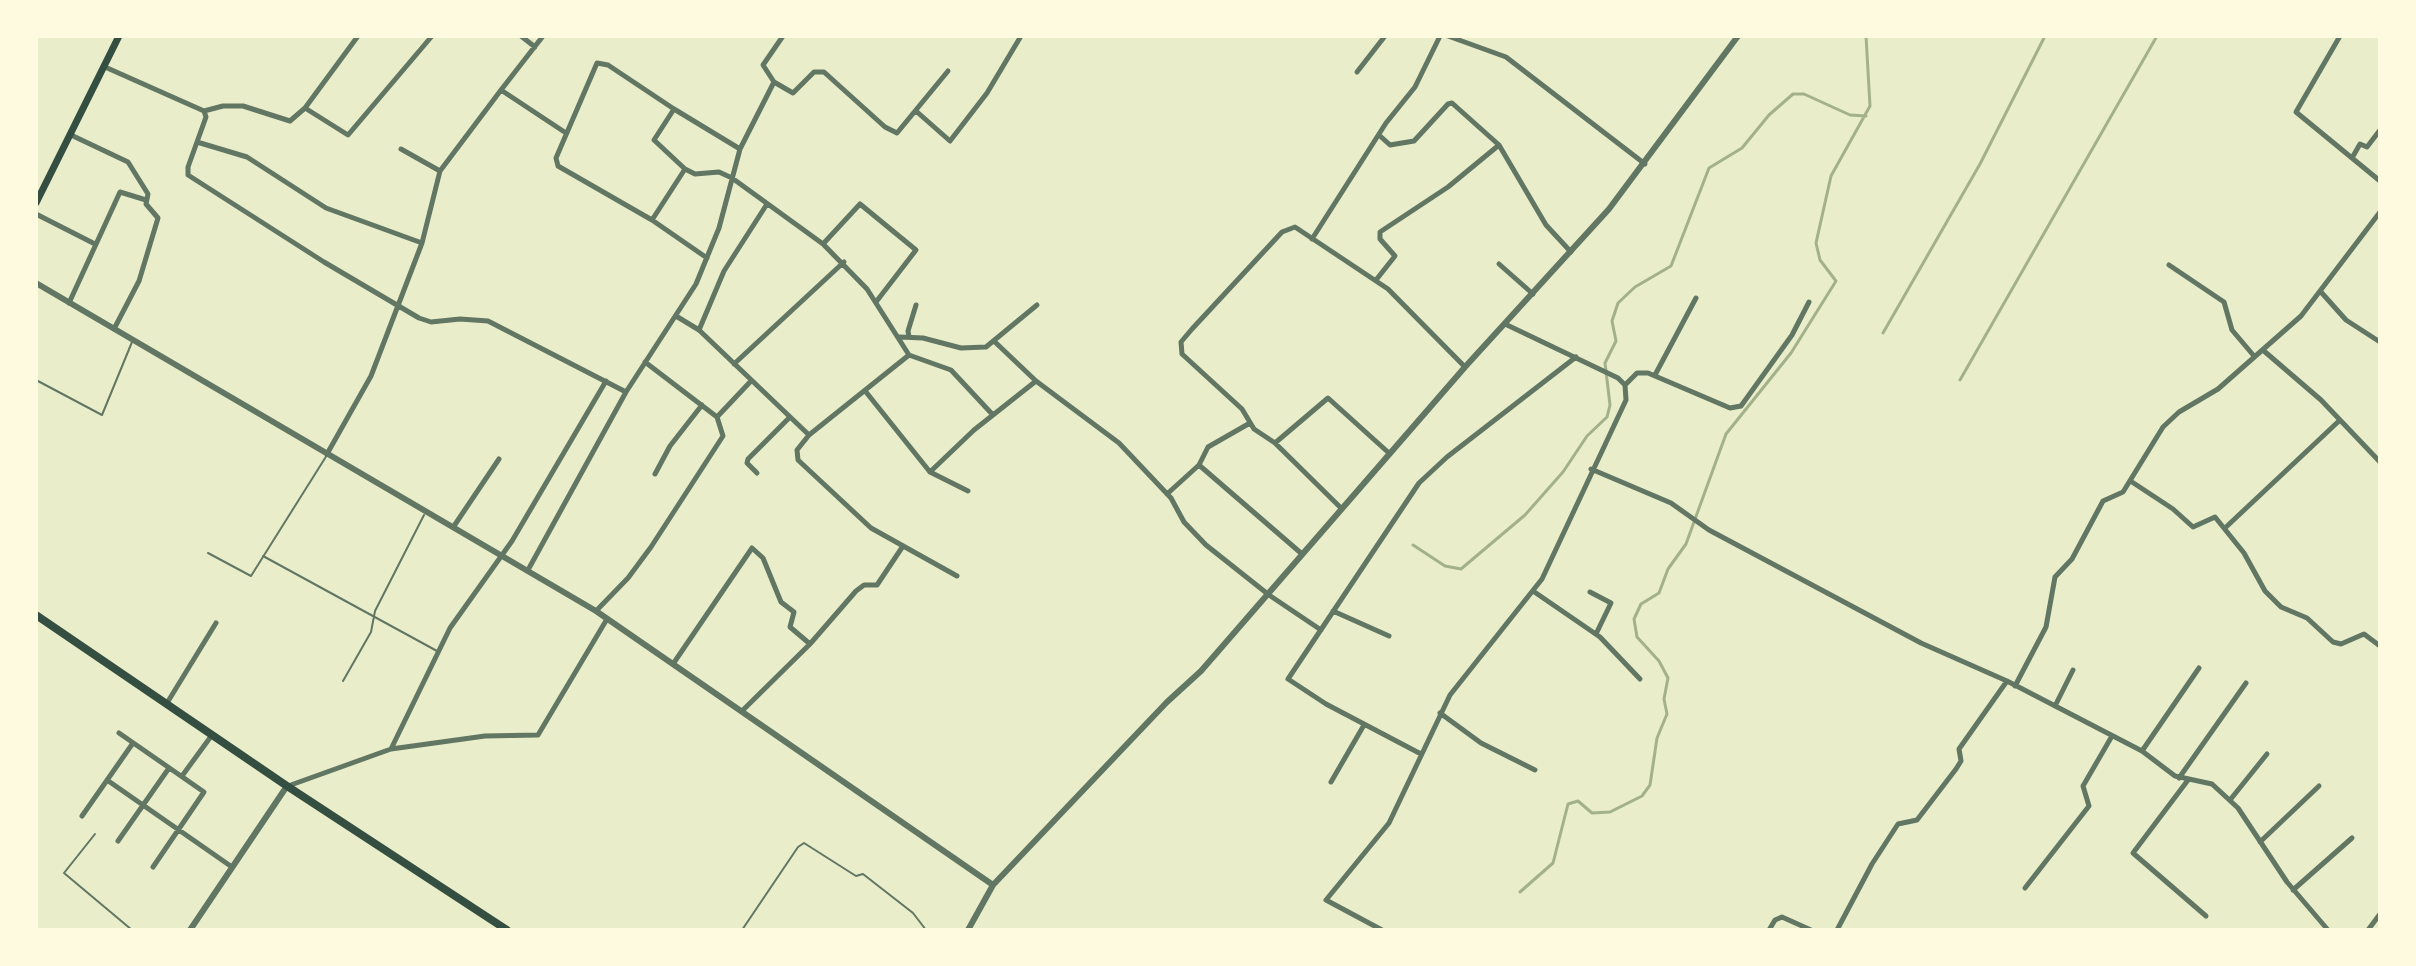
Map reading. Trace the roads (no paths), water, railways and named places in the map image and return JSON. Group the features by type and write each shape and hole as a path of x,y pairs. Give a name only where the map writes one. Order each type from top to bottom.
{"highway":[{"path":"36,615 287,786 507,930"}],"main road":[{"path":"36,203 38,192 71,135 119,36"}],"street":[{"path":"105,67 204,111 223,106 250,107 290,121 305,108 358,36"},
{"path":"305,108 348,135 432,36"},
{"path":"521,36 535,47"},
{"path":"327,454 371,376 422,243 440,171 543,36"},
{"path":"783,36 763,65 774,82 794,92 814,72 824,72 892,133 901,130 948,71"},
{"path":"916,111 948,141 952,139 987,93 1021,36"},
{"path":"1357,72 1385,36"},
{"path":"1312,239 1379,135 1415,87 1440,36"},
{"path":"1448,36 1506,57 1645,164"},
{"path":"968,930 993,885 1167,702 1201,671 1465,367 1571,252 1645,164 1738,36"},
{"path":"2340,36 2296,112 2380,181"},
{"path":"707,258 652,220 558,166 556,158 598,62 740,149"},
{"path":"528,570 626,392 676,316 707,258 740,149 774,82"},
{"path":"501,90 566,133"},
{"path":"1379,135 1390,145 1414,141 1452,103 1499,145 1546,225 1571,252"},
{"path":"674,109 654,140 685,169 695,174 719,172 732,178 823,244 844,262 876,302 909,355 951,370 993,415"},
{"path":"204,111 206,117 188,175 398,307 431,322 488,321 626,392"},
{"path":"2352,158 2360,144 2367,147 2380,130"},
{"path":"71,135 128,162 148,194 146,200"},
{"path":"197,142 247,157 326,208 422,243"},
{"path":"1376,280 1395,256 1380,239 1380,232 1448,187 1499,145"},
{"path":"401,149 440,171"},
{"path":"652,220 685,169"},
{"path":"69,303 120,192 146,200 158,218 139,281 114,329"},
{"path":"699,330 724,271 767,204"},
{"path":"823,244 860,204 916,250 876,302"},
{"path":"2015,686 2046,627 2055,577 2072,559 2103,501 2123,492 2132,482 2163,427 2179,412 2218,389 2254,356 2264,351 2321,292 2380,212"},
{"path":"36,214 95,244"},
{"path":"1342,509 1182,354 1181,342 1282,232 1295,227 1376,280 1465,367"},
{"path":"734,364 844,262"},
{"path":"1499,264 1533,294"},
{"path":"2169,265 2224,302 2232,330 2254,356"},
{"path":"36,283 596,611 993,885"},
{"path":"2321,292 2346,320 2380,342"},
{"path":"1655,375 1696,298"},
{"path":"1625,385 1637,373 1655,375 1730,408 1741,406 1792,335 1809,302"},
{"path":"909,337 916,305"},
{"path":"900,337 974,349 995,342 1037,305"},
{"path":"676,316 699,330 809,435"},
{"path":"1382,930 1326,900 1389,823 1440,713 1459,683 1547,570 1591,469 1626,400 1625,385 1618,378 1505,324"},
{"path":"995,342 1036,381 1105,430 1167,494 1184,522 1206,545 1269,595 1321,630"},
{"path":"2264,351 2340,420 2380,462"},
{"path":"909,355 809,435 797,450 798,460 864,522 957,576"},
{"path":"1421,754 1289,681 1413,491 1433,469 1576,357"},
{"path":"596,611 643,558 723,436 717,417 645,362"},
{"path":"717,417 751,380"},
{"path":"391,749 461,610 502,554 606,381"},
{"path":"930,472 1036,381"},
{"path":"866,392 930,472 968,491"},
{"path":"1275,443 1328,398 1390,454"},
{"path":"655,474 670,446 702,405"},
{"path":"757,473 747,463 748,459 790,417"},
{"path":"2225,528 2340,420"},
{"path":"1167,494 1199,465 1208,447 1250,423"},
{"path":"454,526 499,459"},
{"path":"1199,465 1302,554"},
{"path":"1591,469 1671,503 1702,526 1935,651 2007,681 2142,751 2179,778 2212,784 2230,800 2293,890 2328,930"},
{"path":"2132,482 2193,527 2213,516 2244,553 2259,583 2281,607 2307,618 2333,642 2341,644 2364,634 2380,646"},
{"path":"742,711 810,644 856,591 864,585 877,585 903,546"},
{"path":"673,664 752,548 763,558 781,602 794,612 790,627 810,644"},
{"path":"1533,591 1596,634 1640,679"},
{"path":"1590,592 1611,603 1596,634"},
{"path":"1333,611 1389,636"},
{"path":"190,930 287,786 391,749 485,736 538,735 607,619"},
{"path":"166,704 216,623"},
{"path":"2142,751 2199,668"},
{"path":"2055,706 2073,670"},
{"path":"1837,930 1872,864 1898,824 1917,820 1949,779 1961,761 1959,749 2007,681"},
{"path":"2179,778 2246,683"},
{"path":"1440,713 1481,743 1535,770"},
{"path":"1331,782 1364,725"},
{"path":"119,733 203,791 202,798 153,867"},
{"path":"182,776 212,735"},
{"path":"2025,888 2089,806 2083,786 2112,736"},
{"path":"82,816 133,743"},
{"path":"2230,800 2267,754"},
{"path":"118,841 169,768"},
{"path":"2189,779 2133,853 2206,916"},
{"path":"107,780 232,867"},
{"path":"2260,842 2319,786"},
{"path":"2293,890 2352,838"},
{"path":"2368,930 2380,914"},
{"path":"1769,930 1775,920 1782,917 1811,930"}],"lane":[{"path":"36,380 101,416 133,339"},
{"path":"208,553 250,576 327,454"},
{"path":"343,681 371,632 375,617 426,510"},
{"path":"263,556 438,651"},
{"path":"95,834 64,873 132,930"},
{"path":"742,930 798,847 804,843 856,876 863,874 909,909 926,930"}],"waterway":[{"path":"1520,892 1553,863 1568,804 1578,801 1592,813 1610,812 1642,796 1650,785 1657,738 1667,714 1664,699 1668,678 1659,661 1637,637 1634,619 1641,604 1659,593 1668,569 1686,544 1726,434 1791,353 1836,281 1820,260 1816,243 1831,176 1870,106 1866,36"},
{"path":"1883,333 1980,164 2045,36"},
{"path":"1960,380 2157,36"},
{"path":"1413,545 1445,566 1461,569 1525,515 1563,472 1587,436 1607,417 1610,405 1605,363 1616,341 1612,321 1618,303 1635,287 1671,266 1709,168 1742,148 1769,115 1793,94 1804,94 1850,115 1866,116"}]}
